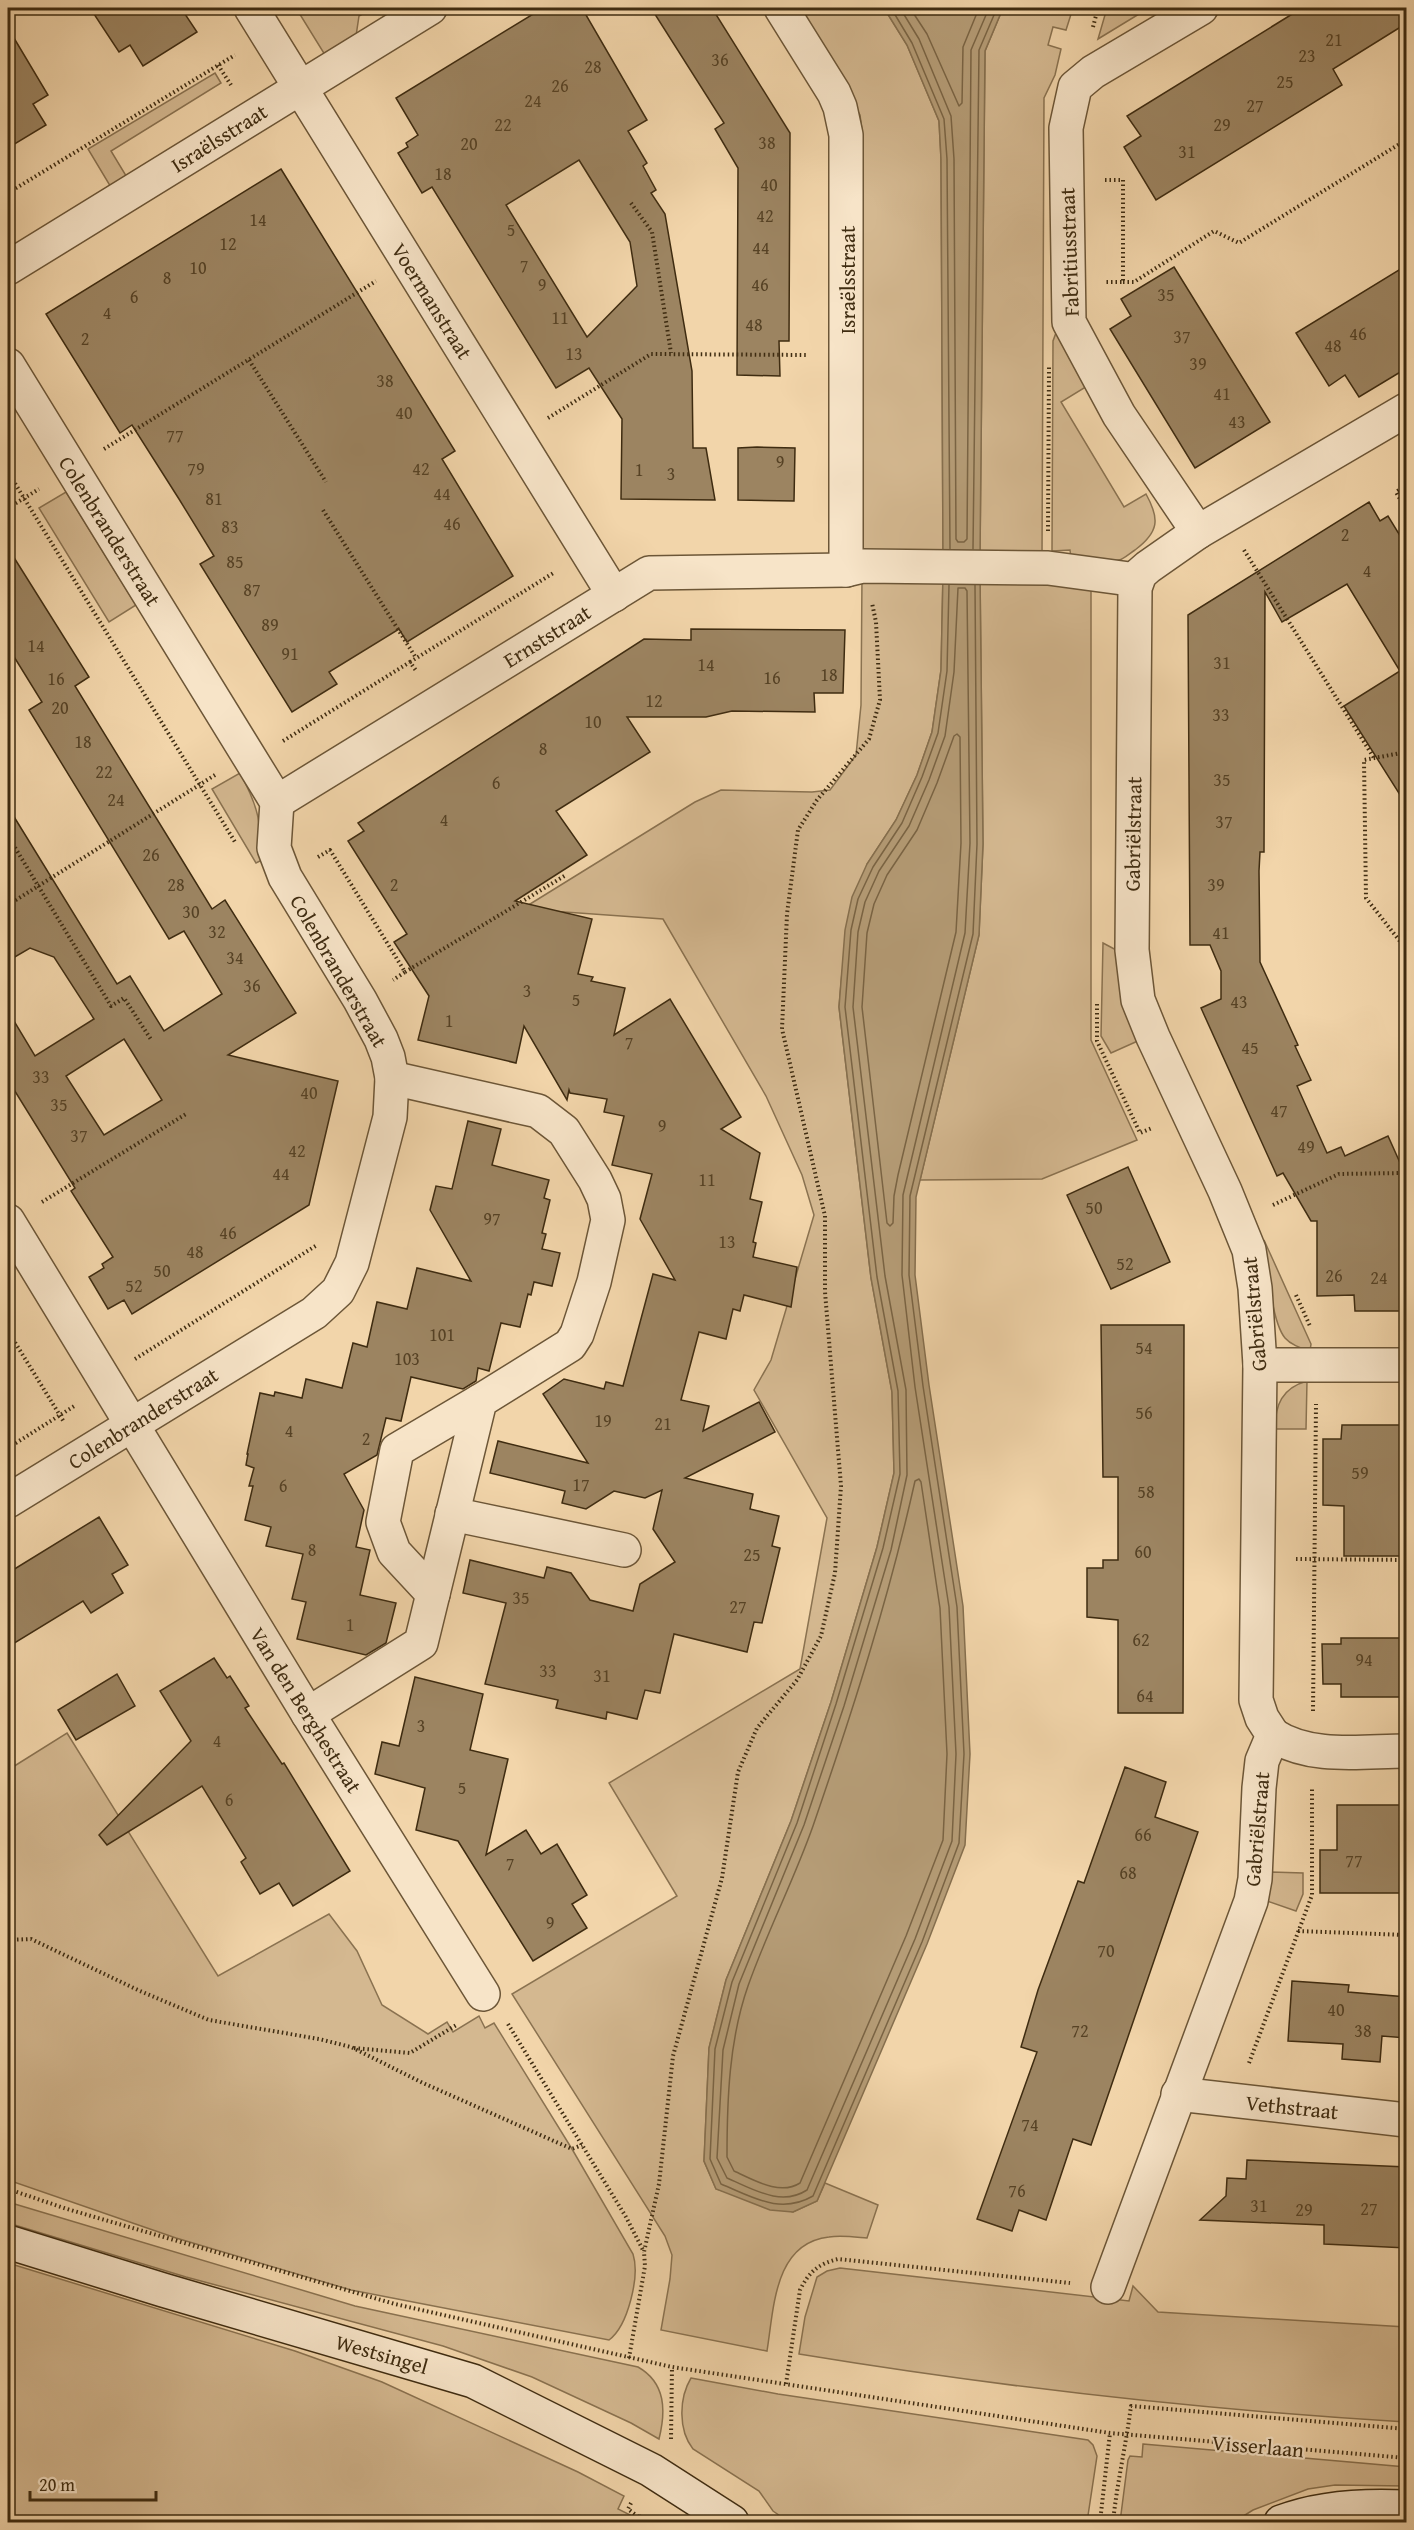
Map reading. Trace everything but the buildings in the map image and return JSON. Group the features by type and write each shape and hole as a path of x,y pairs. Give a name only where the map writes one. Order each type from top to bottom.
{"street":[{"name":"Voermanstraat","path":"251,8 614,595"},
{"name":"Israëlsstraat","path":"8,268 430,8"},
{"name":"Israëlsstraat","path":"781,8 834,93 844,123 847,210 846,570"},
{"name":"Fabritiusstraat","path":"1201,8 1093,72 1075,87 1066,128 1069,322 1119,415 1211,525"},
{"name":"Colenbranderstraat","path":"8,365 278,802 274,848 285,877 365,1009 385,1048 392,1078 390,1117 346,1276 338,1291 314,1313 8,1501"},
{"path":"1137,580 1148,567 1211,525 1407,410"},
{"name":"Ernststraat","path":"278,802 650,573 846,570 863,566 911,565 1015,566 1137,580"},
{"name":"Gabriëlstraat","path":"1108,2287 1251,1901 1255,1879 1261,1770 1273,1735 1262,1718 1256,1700 1260,1365 1255,1288 1249,1250 1138,1000 1132,950 1135,588 1137,580"},
{"path":"392,1078 537,1111 564,1131 595,1180 604,1200 608,1220 594,1282 578,1334 570,1346 397,1450 383,1522 394,1552 433,1594"},
{"name":"Van den Berghestraat","path":"8,1223 308,1714 483,1994"},
{"path":"1260,1365 1407,1365"},
{"path":"308,1714 421,1643 480,1401"},
{"path":"452,1514 624,1550"},
{"path":"1273,1735 1286,1744 1313,1751 1407,1751"},
{"name":"Vethstraat","path":"1178,2094 1407,2120"},
{"name":"Westsingel","path":"8,2242 473,2381 651,2470 732,2523"},
{"path":"1281,2523 1325,2510 1377,2505 1407,2506"}],"path":[{"path":"8,194 267,35"},
{"path":"1123,282 1134,282 1214,231 1239,243 1407,140"},
{"path":"631,203 652,232 671,353"},
{"path":"72,469 408,262"},
{"path":"516,438 651,354 847,355"},
{"path":"249,360 326,482"},
{"path":"8,472 236,844"},
{"path":"1407,485 1396,492 1407,510"},
{"path":"323,510 416,658"},
{"path":"1211,525 1374,758"},
{"path":"8,905 200,784 233,764 252,760 587,552"},
{"path":"628,2358 645,2266 644,2252 659,2184 673,2056 722,1878 738,1772 757,1728 797,1680 821,1636 835,1573 841,1486 825,1292 825,1216 782,1029 787,914 798,831 817,800 869,739 880,700 876,622 868,586 846,570"},
{"path":"410,662 437,703"},
{"path":"1407,752 1364,760 1366,898 1407,949"},
{"path":"8,836 111,1005 124,998 152,1041"},
{"path":"405,972 566,875"},
{"path":"1407,1053 1402,1173 1402,1194 1407,1194"},
{"path":"8,1223 186,1114"},
{"path":"1237,1221 1339,1174 1402,1173"},
{"path":"8,1448 96,1392 103,1379 364,1215"},
{"path":"1236,2101 1312,1895 1318,1343 1293,1288"},
{"path":"8,1331 84,1454"},
{"path":"1258,1559 1407,1560"},
{"path":"1298,1930 1407,1935"},
{"path":"8,1940 31,1939 140,1992 209,2020 319,2039 351,2047 410,2053 474,2014 483,1994 506,2022 626,2217 644,2252"},
{"path":"351,2047 537,2135 572,2149 582,2145"},
{"path":"8,2188 67,2209 395,2304 672,2367 671,2442 651,2470"},
{"path":"786,2384 800,2290 806,2277 816,2266 827,2262 838,2259 1108,2287"},
{"name":"Visserlaan","path":"672,2367 1110,2433 1407,2458"},
{"path":"1113,2523 1118,2475 1131,2406 1407,2429"},
{"path":"1100,2523 1110,2433"}],"shaded area":[{"path":"296,8 373,8 359,16 356,36 325,55"},
{"path":"798,8 884,8 907,45 939,121 943,556 861,555 863,138 860,115"},
{"path":"1003,8 1073,8 1066,30 1053,27 1048,45 1061,49 1055,75 1044,98 1042,557 980,556 985,51"},
{"path":"1107,8 1149,8 1098,39"},
{"path":"215,73 221,83 111,151 128,179 112,189 88,149"},
{"path":"1057,330 1089,385 1061,402 1124,507 1146,494 1154,511 1155,525 1149,537 1119,560 1071,558 1070,550 1052,551 1053,341"},
{"path":"66,492 136,605 109,622 39,508"},
{"path":"943,574 941,670 932,732 917,775 896,820 867,864 842,972 839,1007 871,1278 892,1392 894,1473 877,1547 831,1702 791,1821 726,1980 709,2048 704,2161 716,2189 793,2212 817,2201 825,2183 878,2205 867,2238 834,2236 811,2242 797,2251 787,2264 775,2298 767,2351 661,2330 672,2255 665,2236 512,1994 677,1896 609,1783 800,1669 827,1518 754,1390 771,1360 814,1215 802,1175 766,1096 663,919 522,909 695,802 721,790 812,792 830,790 856,755 861,705 862,576"},
{"path":"980,574 1091,577 1091,1040 1137,1140 1042,1179 920,1180 979,935 983,844"},
{"path":"240,773 255,805 259,824 262,860 256,863 212,789"},
{"path":"1103,943 1120,952 1140,1040 1111,1053 1101,1036"},
{"path":"1264,1240 1311,1344 1310,1351 1290,1343 1280,1330 1270,1291"},
{"path":"1307,1381 1306,1429 1275,1429 1276,1412 1286,1393 1298,1384"},
{"path":"67,1733 218,1976 329,1914 357,1951 382,2005 428,2034 447,2022 453,2032 479,2016 485,2028 494,2023 572,2149 633,2254 635,2275 631,2300 622,2324 609,2340 351,2290 176,2238 8,2180 8,1770"},
{"path":"1271,1872 1303,1873 1303,1894 1296,1911 1267,1901"},
{"path":"8,2202 355,2306 638,2367 654,2381 662,2398 663,2418 659,2439 631,2423 532,2377 443,2346 186,2277 8,2223"},
{"path":"8,2263 295,2351 382,2382 578,2472 624,2496 618,2509 638,2519 640,2515 653,2522 8,2522"},
{"path":"840,2268 1129,2301 1133,2286 1158,2312 1406,2327 1406,2422 1254,2411 1102,2396 950,2377 799,2354 805,2317 817,2277 827,2271"},
{"path":"691,2378 778,2394 1088,2440 1093,2445 1097,2456 1087,2522 789,2522 773,2511 759,2491 693,2449 685,2433 682,2414 684,2395"},
{"path":"1143,2444 1406,2467 1406,2486 1335,2485 1308,2489 1253,2510 1234,2522 1120,2522 1128,2460 1130,2456 1142,2457"}],"water":[{"path":"884,8 1003,8 985,51 980,556 943,556 939,121 907,45"},
{"path":"943,574 980,574 983,844 979,935 916,1197 915,1275 929,1385 963,1606 970,1754 965,1845 927,1944 817,2201 793,2212 770,2210 716,2189 704,2161 709,2048 726,1980 791,1821 831,1702 877,1547 894,1473 892,1392 871,1278 839,1007 845,930 852,897 867,864 896,820 917,775 932,732 941,670"}]}
